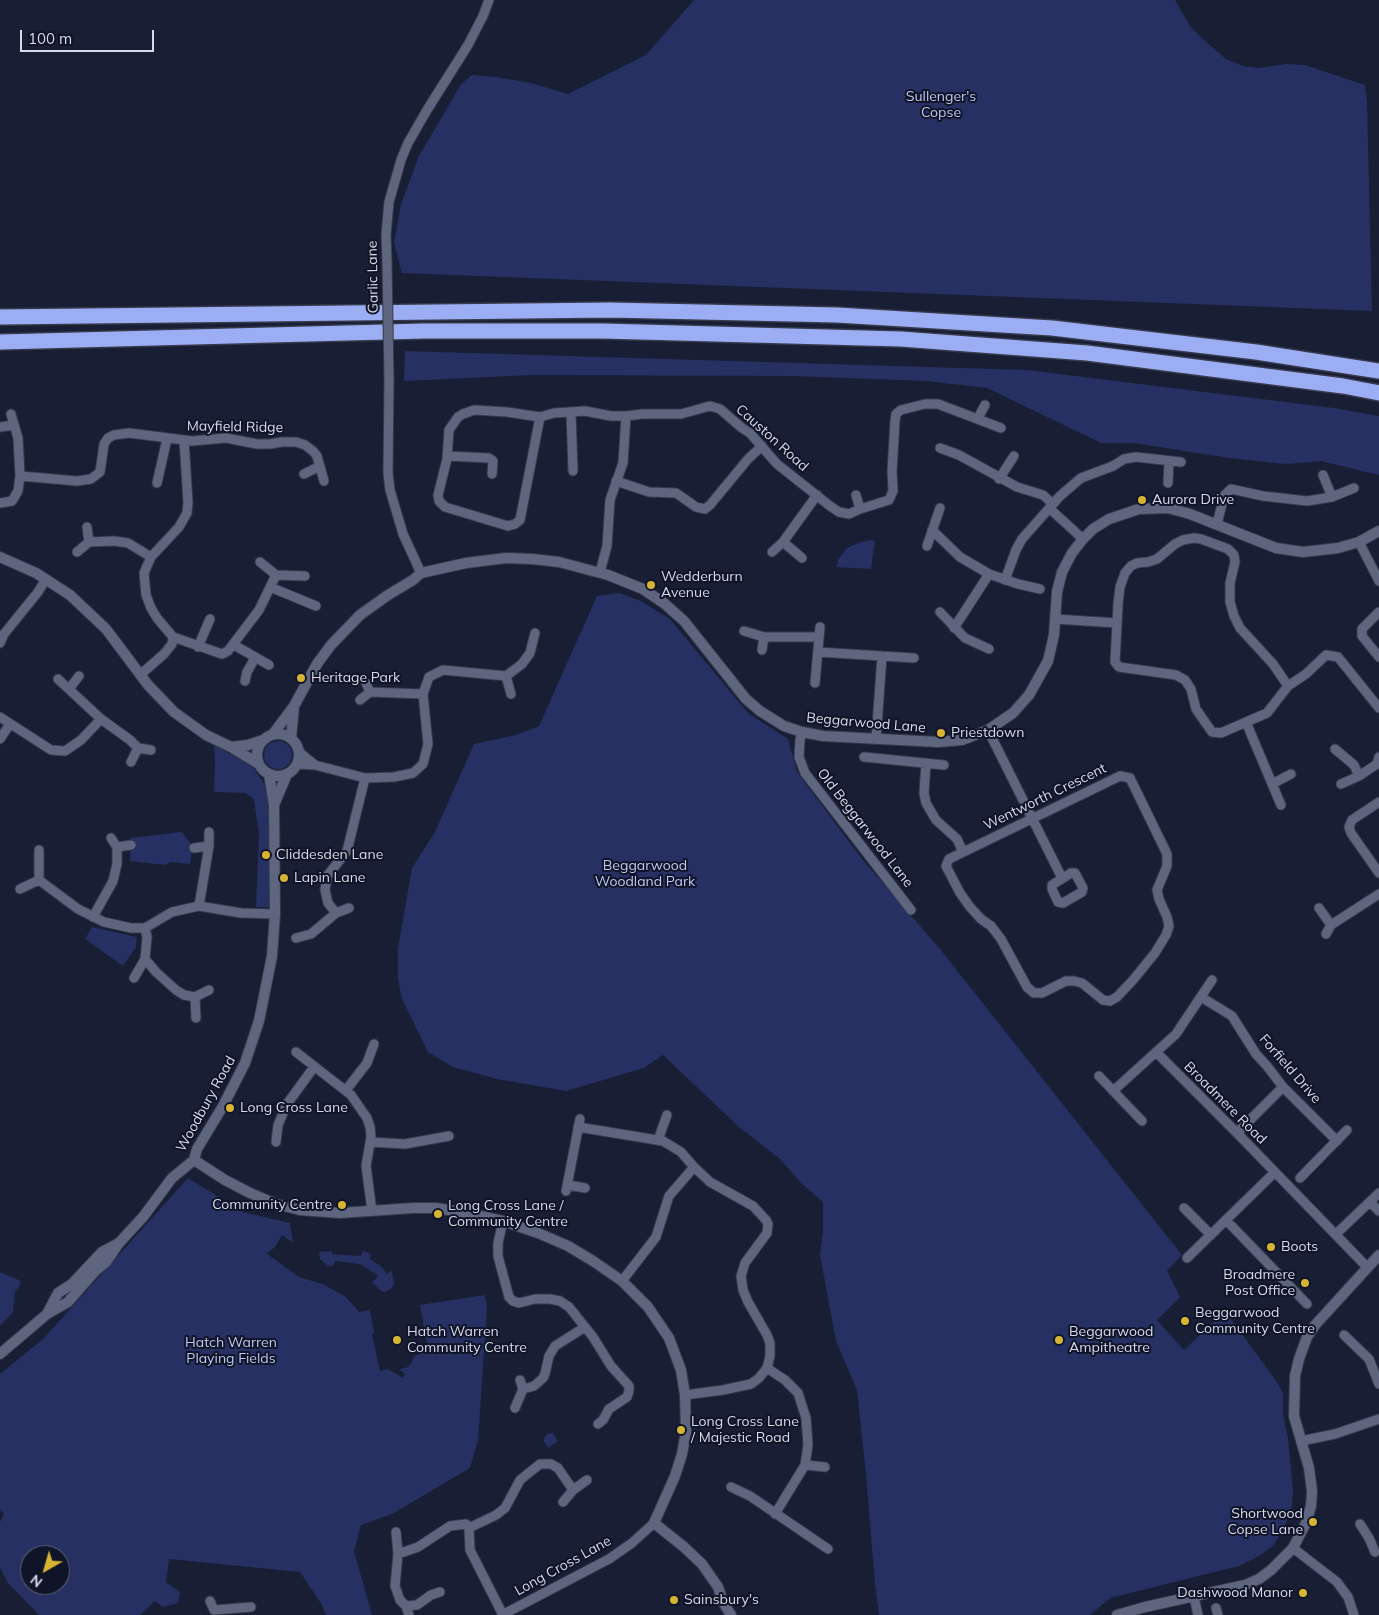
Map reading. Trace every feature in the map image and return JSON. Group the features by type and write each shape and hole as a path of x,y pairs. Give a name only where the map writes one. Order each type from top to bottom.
{"highway":[{"path":"0,317 610,310 837,315 1052,328 1256,352 1379,371"},
{"path":"0,342 424,331 603,331 901,339 1087,353 1343,386 1379,393"}],"street":[{"name":"Garlic Lane","path":"421,573 403,534 390,490 388,473 389,380 386,235 389,202 394,179 408,143 468,45 489,0"},
{"name":"Causton Road","path":"626,416 681,414 710,406 720,410 750,433 778,464 839,512 849,514 888,500 893,491 892,461 895,422 896,414 901,410 925,404 938,404 1000,428"},
{"path":"978,418 986,405"},
{"path":"540,417 523,513 520,520 508,526 445,507 439,501 439,488 444,474 449,430 453,422 463,414 474,410 540,417 554,413 585,411 611,416 626,416 623,463 610,500 607,546 600,572"},
{"path":"571,412 574,471"},
{"path":"0,503 12,501 15,497 18,491 20,476 18,438 11,414"},
{"path":"0,427 14,426"},
{"name":"Mayfield Ridge","path":"20,476 77,481 91,479 100,472 104,444 108,438 114,435 129,433 192,441 226,438 257,444 296,442 305,445 312,451 320,466 324,481"},
{"name":"Mayfield Ridge","path":"157,483 167,439"},
{"path":"184,440 187,513 179,527 151,557 144,574 146,595 154,614 173,636 198,647 222,654 234,645 246,625 259,610 276,575"},
{"path":"616,481 649,492 676,493 696,508 705,508 710,505 748,459 762,446"},
{"path":"940,448 959,455 999,479 1043,496 1083,539"},
{"path":"447,456 490,458 493,461 492,474"},
{"path":"999,479 1014,456"},
{"path":"1005,580 1022,539 1069,487 1081,478 1136,457 1181,462"},
{"path":"1168,483 1169,461"},
{"path":"304,474 320,466"},
{"path":"1323,475 1332,497"},
{"path":"1217,524 1224,496 1231,489 1263,496 1307,501 1332,497 1354,488"},
{"path":"772,552 783,542 817,495"},
{"path":"856,495 860,509"},
{"path":"927,546 940,508"},
{"name":"Beggarwood Lane","path":"274,734 294,706 317,664 344,630 371,606 414,580 421,573 473,562 506,558 546,560 600,572 643,589 665,604 684,621 740,692 754,706 776,722 802,732 823,736 950,742 968,738 988,730 1003,721 1019,708 1034,688 1048,661 1054,635 1062,572 1072,553 1083,539 1093,529 1109,519 1128,511 1139,509 1178,510 1276,548 1292,551 1324,550 1359,542 1379,531"},
{"path":"87,527 89,542"},
{"path":"932,530 960,557 989,574 1040,589"},
{"path":"1288,686 1273,664 1240,628 1234,616 1230,602 1230,583 1235,562 1234,555 1228,550 1202,539 1183,540 1157,558 1131,566 1125,573 1120,587 1115,662 1119,667 1176,675 1185,680 1192,689 1196,709 1212,732 1221,733 1267,713 1288,686 1306,674 1326,655 1338,657 1379,708"},
{"path":"76,552 89,542 114,541 128,543 151,557"},
{"path":"783,542 802,558"},
{"path":"1359,542 1379,581"},
{"path":"0,557 24,567 70,595 98,620 156,695 206,735 231,746 258,764 269,774 278,776 293,770 297,764 299,752"},
{"path":"260,562 276,575 305,576"},
{"path":"954,628 989,574"},
{"path":"1,637 33,599 46,579"},
{"path":"270,587 316,606"},
{"path":"940,612 965,638 989,649"},
{"path":"1379,612 1362,628 1362,636 1379,657"},
{"path":"198,647 210,619"},
{"path":"1056,619 1117,624"},
{"path":"815,683 820,627"},
{"path":"744,631 764,637 819,637"},
{"path":"297,764 315,765 365,778 413,773 423,764 428,744 423,694 429,677 443,670 506,676 522,664 530,653 535,633"},
{"path":"140,675 164,654 172,644 173,636"},
{"path":"762,650 764,637"},
{"path":"234,645 270,665"},
{"path":"818,652 914,658"},
{"path":"876,739 882,656"},
{"path":"245,681 246,672 255,658"},
{"path":"69,689 79,676"},
{"path":"506,676 511,694"},
{"path":"58,679 101,719 138,748 151,750"},
{"path":"360,700 368,687 423,694"},
{"name":"Beggarwood Lane","path":"291,738 294,706"},
{"path":"0,717 51,750 65,751 80,740 101,719"},
{"path":"1246,722 1281,804"},
{"path":"0,739 10,724"},
{"path":"988,730 1062,878"},
{"name":"Old Beggarwood Lane","path":"802,732 799,757 805,773 911,910"},
{"path":"231,746 248,745 274,734 280,734 291,738 299,752 315,765"},
{"path":"258,764 257,752 263,740"},
{"path":"131,762 138,748"},
{"path":"1334,749 1354,765 1359,776"},
{"path":"864,757 944,765"},
{"path":"1341,784 1359,776 1377,764 1379,757"},
{"path":"926,763 924,793 926,803 936,820 957,840 963,852"},
{"name":"Woodbury Road","path":"0,1354 47,1314 68,1302 96,1270 106,1262 172,1178 194,1160 197,1148 223,1106 236,1080 253,1042 270,975 275,914 274,805 269,774"},
{"name":"Woodbury Road","path":"274,805 287,774"},
{"path":"1272,784 1291,774"},
{"name":"Wentworth Crescent","path":"1120,776 1130,778 1167,854 1167,866 1157,890 1169,926 1166,935 1155,953 1133,980 1117,997 1110,1001 1103,1000 1082,983 1074,981 1066,982 1042,993 1034,993 1026,987 1001,939 991,926 981,920 970,907 960,893 946,866 949,859 1032,820 1120,776"},
{"path":"336,913 328,903 325,890 327,876 347,851 365,778"},
{"path":"1379,802 1352,820 1349,827 1351,833 1379,873"},
{"path":"199,906 209,846 209,832"},
{"path":"93,917 113,881 117,864 117,848 110,838"},
{"path":"117,848 131,845"},
{"path":"194,848 209,846"},
{"path":"38,850 38,880"},
{"path":"38,880 78,909 118,926 145,928 172,912 199,906 241,913 275,914"},
{"path":"20,889 38,880"},
{"path":"1326,934 1331,925 1377,896 1379,907"},
{"path":"296,938 310,934 336,913 349,908"},
{"path":"1319,908 1331,925"},
{"path":"134,978 144,958 147,938 145,928"},
{"path":"144,958 156,972 184,995 194,997 209,990"},
{"path":"1113,1091 1176,1034 1212,980"},
{"path":"194,997 196,1018"},
{"name":"Forfield Drive","path":"1201,997 1232,1016 1256,1054 1283,1087 1337,1141"},
{"path":"346,1090 367,1063 374,1044"},
{"path":"296,1052 346,1090 360,1105 367,1118 370,1127 370,1142 366,1166 372,1211"},
{"name":"Broadmere Road","path":"1156,1053 1237,1133 1367,1267"},
{"path":"276,1142 278,1125 287,1104 314,1067"},
{"path":"1100,1076 1142,1121"},
{"path":"1237,1133 1283,1087"},
{"path":"658,1140 667,1115"},
{"path":"585,1188 567,1188 579,1123 666,1142 676,1149 710,1182 753,1206 766,1220 767,1233 745,1263 741,1276 743,1290 748,1302 770,1343 770,1356 767,1368 759,1378 748,1385 686,1395"},
{"path":"1300,1178 1348,1130"},
{"path":"370,1142 405,1144 449,1136"},
{"name":"Long Cross Lane","path":"194,1160 237,1187 276,1204 318,1213 436,1208 503,1221 562,1243 593,1261 622,1281 648,1307 669,1338 686,1395 686,1432 682,1454 675,1476 654,1523 632,1543 609,1559 503,1615"},
{"path":"622,1281 656,1237 669,1196 694,1167"},
{"path":"1187,1258 1275,1172"},
{"path":"1336,1234 1379,1193"},
{"path":"1370,1202 1379,1211"},
{"path":"1184,1208 1211,1235"},
{"path":"1226,1220 1307,1304"},
{"path":"503,1221 498,1243 498,1256 509,1297 513,1301 519,1302 545,1298 560,1301 573,1310 594,1337 612,1366 626,1381 629,1389 627,1397 609,1408 606,1416 598,1424"},
{"path":"1117,1615 1237,1587 1258,1579 1276,1566 1293,1548 1306,1522 1312,1499 1309,1468 1295,1422 1295,1376 1303,1346 1316,1324 1379,1254"},
{"path":"523,1390 537,1384 543,1378 549,1356 555,1346 585,1327"},
{"path":"1344,1335 1375,1362 1379,1384"},
{"path":"767,1368 790,1384 801,1399 806,1418 808,1445 805,1465 775,1514"},
{"path":"515,1408 523,1390 520,1380"},
{"path":"606,1416 612,1424"},
{"path":"1301,1441 1335,1434 1379,1419"},
{"path":"469,1528 496,1515 505,1508 520,1480 540,1464 551,1464 558,1468 573,1490"},
{"path":"805,1465 825,1467"},
{"path":"563,1502 573,1490 586,1480"},
{"path":"731,1487 752,1493 775,1514 828,1550"},
{"path":"654,1523 702,1564 718,1587 723,1602 731,1615"},
{"path":"398,1554 418,1547 450,1526 466,1524 469,1528 470,1550 503,1615"},
{"path":"1360,1524 1370,1538 1375,1552"},
{"path":"396,1532 398,1554 395,1586 400,1600 407,1610 431,1595 440,1592"},
{"path":"1370,1538 1379,1534"},
{"path":"1293,1548 1337,1582 1348,1597 1354,1615"},
{"path":"1194,1596 1198,1615"},
{"path":"210,1601 214,1613 251,1607"},
{"path":"723,1602 724,1615"}],"green space":[{"name":"Sullenger's Copse","path":"694,0 1175,0 1190,26 1226,59 1243,66 1258,68 1287,64 1305,65 1365,85 1367,101 1372,311 402,273 394,243 401,204 419,156 461,84 472,75 496,77 531,83 568,94 646,55"},
{"path":"405,351 1027,370 1334,408 1379,416 1379,475 1321,461 1285,464 1229,458 1134,443 1101,443 987,388 926,381 793,376 532,375 404,381"},
{"path":"870,540 875,541 871,569 836,567 838,560 847,548"},
{"name":"Beggarwood Woodland Park","path":"619,593 641,601 670,619 748,713 788,739 797,772 862,859 940,949 1182,1255 1167,1271 1180,1297 1157,1320 1184,1350 1225,1311 1277,1382 1283,1393 1283,1414 1288,1438 1293,1490 1292,1506 1286,1523 1274,1545 1259,1556 1239,1566 1110,1598 1090,1615 879,1615 857,1390 836,1341 820,1255 823,1230 823,1202 801,1183 780,1159 739,1127 663,1055 644,1068 566,1091 497,1079 453,1067 428,1052 402,999 398,979 398,948 412,868 435,832 474,744 516,735 539,726 597,596"},
{"path":"278,741 288,745 292,755 288,765 278,769 268,765 264,755 268,745"},
{"path":"214,745 252,766 265,785 269,805 269,907 256,907 259,834 254,800 245,793 214,792"},
{"path":"182,832 193,847 190,864 170,862 165,865 130,861 131,838"},
{"path":"92,927 137,937 136,947 123,966 85,939"},
{"name":"Hatch Warren Playing Fields","path":"188,1178 243,1212 290,1223 293,1243 282,1235 275,1247 266,1253 299,1277 323,1284 346,1297 359,1312 370,1310 374,1333 372,1334 380,1371 388,1369 403,1378 405,1374 399,1369 406,1368 411,1364 415,1356 428,1349 420,1305 485,1295 487,1307 478,1440 470,1468 392,1514 361,1525 354,1551 372,1615 326,1615 322,1605 300,1572 169,1559 166,1582 180,1592 178,1603 163,1607 155,1601 140,1615 39,1615 8,1583 0,1568 0,1522 4,1514 0,1510 0,1374 43,1339"},
{"path":"331,1251 332,1254 344,1255 361,1256 363,1251 371,1254 370,1259 382,1267 387,1274 392,1270 394,1285 384,1292 380,1290 372,1282 378,1277 376,1274 360,1264 335,1261 333,1266 328,1266 320,1259 319,1252"},
{"path":"0,1272 21,1281 15,1291 13,1312 0,1326"},
{"path":"553,1433 558,1441 548,1448 543,1440 547,1434"}],"place":[{"name":"Aurora Drive","path":"1142,500"},
{"name":"Wedderburn Avenue","path":"651,585"},
{"name":"Heritage Park","path":"301,678"},
{"name":"Priestdown","path":"941,733"},
{"name":"Cliddesden Lane","path":"266,855"},
{"name":"Lapin Lane","path":"284,878"},
{"name":"Long Cross Lane","path":"230,1108"},
{"name":"Community Centre","path":"342,1205"},
{"name":"Long Cross Lane / Community Centre","path":"438,1214"},
{"name":"Boots","path":"1271,1247"},
{"name":"Broadmere Post Office","path":"1305,1283"},
{"name":"Beggarwood Community Centre","path":"1185,1321"},
{"name":"Hatch Warren Community Centre","path":"397,1340"},
{"name":"Beggarwood Ampitheatre","path":"1059,1340"},
{"name":"Long Cross Lane / Majestic Road","path":"681,1430"},
{"name":"Shortwood Copse Lane","path":"1313,1522"},
{"name":"Dashwood Manor","path":"1303,1593"},
{"name":"Sainsbury's","path":"674,1600"}]}
